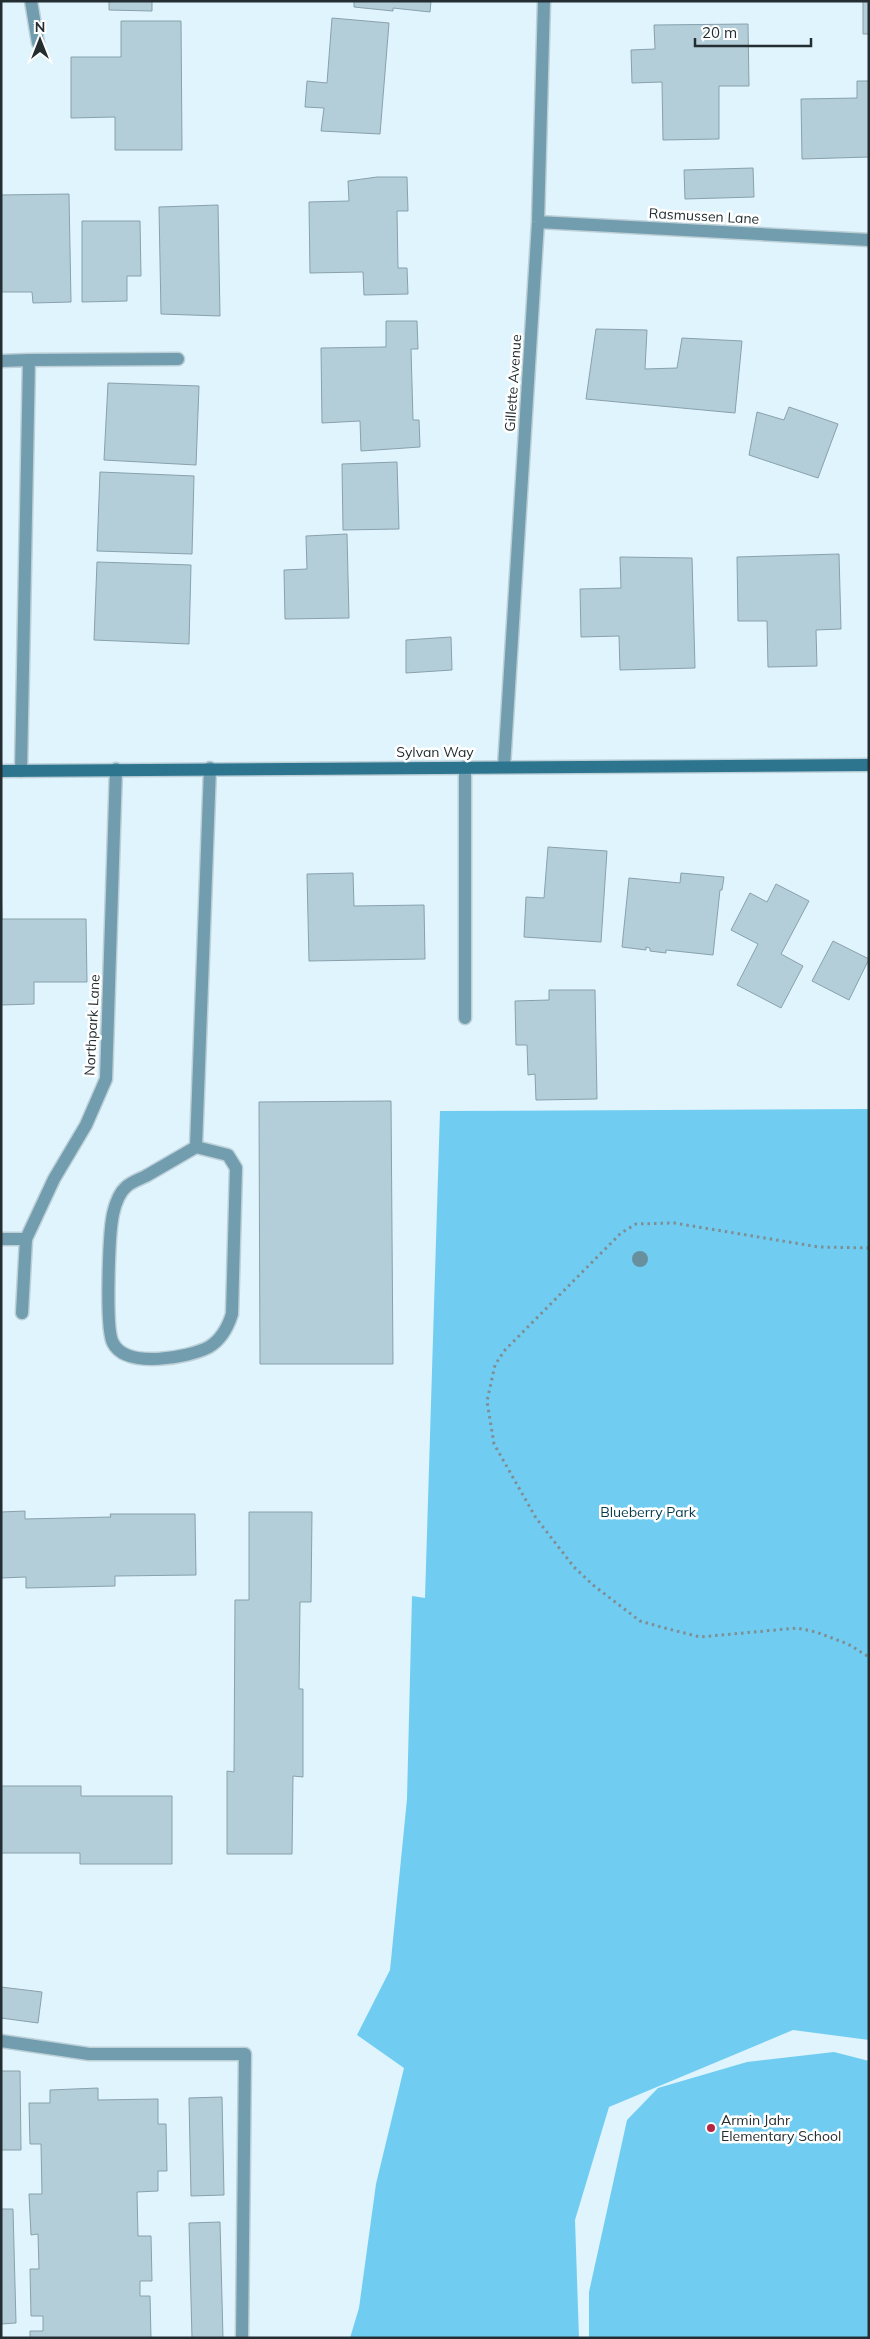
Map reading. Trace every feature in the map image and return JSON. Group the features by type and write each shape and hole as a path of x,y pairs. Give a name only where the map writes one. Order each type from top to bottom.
{"main road":[{"name":"Sylvan Way","path":"1,772 210,768 869,765"}],"street":[{"path":"30,1 38,43"},
{"name":"Gillette Avenue","path":"504,767 538,222 544,1"},
{"name":"Rasmussen Lane","path":"538,222 869,240"},
{"path":"1,361 178,359"},
{"path":"21,772 29,360"},
{"path":"465,767 465,1018"},
{"path":"196,1148 210,768"},
{"name":"Northpark Lane","path":"26,1239 54,1179 86,1125 106,1079 116,769"},
{"path":"196,1148 228,1155 236,1168 232,1314 227,1331 210,1346 188,1355 152,1359 129,1357 113,1344 109,1327 111,1244 113,1216 117,1200 126,1187 196,1148"},
{"path":"1,1239 26,1239 22,1313"},
{"path":"1,2041 89,2054 245,2054 242,2338"}],"path":[{"path":"869,1248 819,1247 683,1224 636,1224 621,1232 504,1351 495,1365 488,1401 494,1444 536,1518 574,1567 640,1622 700,1637 797,1628 816,1632 848,1644 869,1657"}],"green space":[{"name":"Blueberry Park","path":"869,1109 869,2040 793,2030 609,2107 575,2220 579,2338 350,2338 359,2308 376,2184 404,2068 357,2035 390,1970 407,1799 412,1596 425,1598 440,1111"},
{"path":"834,2052 869,2061 869,2338 589,2338 589,2292 627,2120 658,2088 747,2062"}],"building":[{"path":"109,1 152,1 152,11 109,10"},
{"path":"354,1 431,1 430,12 393,8 393,11 354,7"},
{"path":"863,1 869,1 869,34 863,34"},
{"path":"332,18 389,23 380,134 321,131 324,108 305,107 307,81 327,83"},
{"path":"121,21 181,21 182,150 115,150 115,117 71,118 71,57 121,57"},
{"path":"748,24 749,86 719,86 719,139 663,140 662,82 632,83 631,50 655,49 654,25"},
{"path":"857,81 869,81 869,157 802,159 801,99 857,98"},
{"path":"753,168 754,197 685,199 684,170"},
{"path":"377,177 407,177 408,211 397,211 398,268 407,268 408,294 364,295 363,272 310,273 309,202 349,201 348,181"},
{"path":"69,194 71,302 33,303 32,292 1,292 1,195"},
{"path":"218,205 220,316 161,314 159,207"},
{"path":"82,221 140,221 141,276 127,276 127,301 82,302"},
{"path":"386,321 417,321 418,349 411,349 413,420 419,420 420,447 361,451 360,421 322,423 321,348 386,347"},
{"path":"596,329 647,330 645,369 677,368 682,338 742,341 735,413 586,399"},
{"path":"108,383 199,386 196,465 104,460"},
{"path":"789,407 838,424 818,478 749,455 757,412 784,420"},
{"path":"397,462 399,529 343,530 342,464"},
{"path":"100,472 194,476 192,554 97,551"},
{"path":"347,534 349,618 285,619 284,570 307,569 306,536"},
{"path":"839,554 841,629 816,630 817,666 768,667 767,621 738,621 737,557"},
{"path":"620,557 692,558 695,668 620,670 619,636 581,637 580,589 621,588"},
{"path":"97,562 191,565 189,644 94,640"},
{"path":"451,637 452,670 406,673 406,640"},
{"path":"548,847 607,851 601,942 524,937 526,897 544,898"},
{"path":"353,873 354,906 424,905 425,959 309,961 307,874"},
{"path":"681,873 724,877 722,890 720,890 713,955 666,950 666,953 650,951 650,948 646,947 646,950 622,947 629,878 680,883"},
{"path":"1,876 2,919 86,919 87,982 34,982 34,1004 1,1005"},
{"path":"776,884 809,901 781,954 803,966 781,1008 737,985 758,944 731,930 750,893 767,902"},
{"path":"833,941 869,959 849,1000 812,981"},
{"path":"549,990 595,990 597,1099 536,1100 535,1074 528,1075 527,1045 516,1045 515,1001 549,1000"},
{"path":"391,1101 393,1364 260,1364 259,1102"},
{"path":"25,1511 25,1519 111,1517 110,1514 195,1514 196,1575 115,1576 115,1586 26,1588 26,1577 1,1578 1,1512"},
{"path":"249,1512 312,1512 311,1602 300,1602 299,1689 303,1689 303,1777 293,1776 292,1854 227,1854 227,1771 234,1772 235,1600 249,1600"},
{"path":"1,1786 81,1786 81,1796 172,1796 172,1864 80,1864 80,1853 1,1853"},
{"path":"1,1987 42,1992 38,2023 1,2018"},
{"path":"1,2071 20,2071 21,2150 1,2150"},
{"path":"98,2088 98,2100 158,2099 158,2124 166,2124 167,2171 158,2171 158,2191 137,2192 138,2236 151,2236 152,2281 140,2281 140,2296 150,2296 151,2338 30,2338 30,2331 43,2331 43,2316 31,2316 30,2269 39,2269 38,2234 31,2235 29,2194 42,2194 41,2144 30,2144 29,2103 50,2103 50,2090"},
{"path":"222,2097 224,2195 191,2196 189,2098"},
{"path":"1,2209 13,2209 16,2323 1,2324"},
{"path":"220,2222 223,2338 192,2338 189,2223"}],"place":[{"name":"Armin Jahr Elementary School","path":"711,2128"}]}
